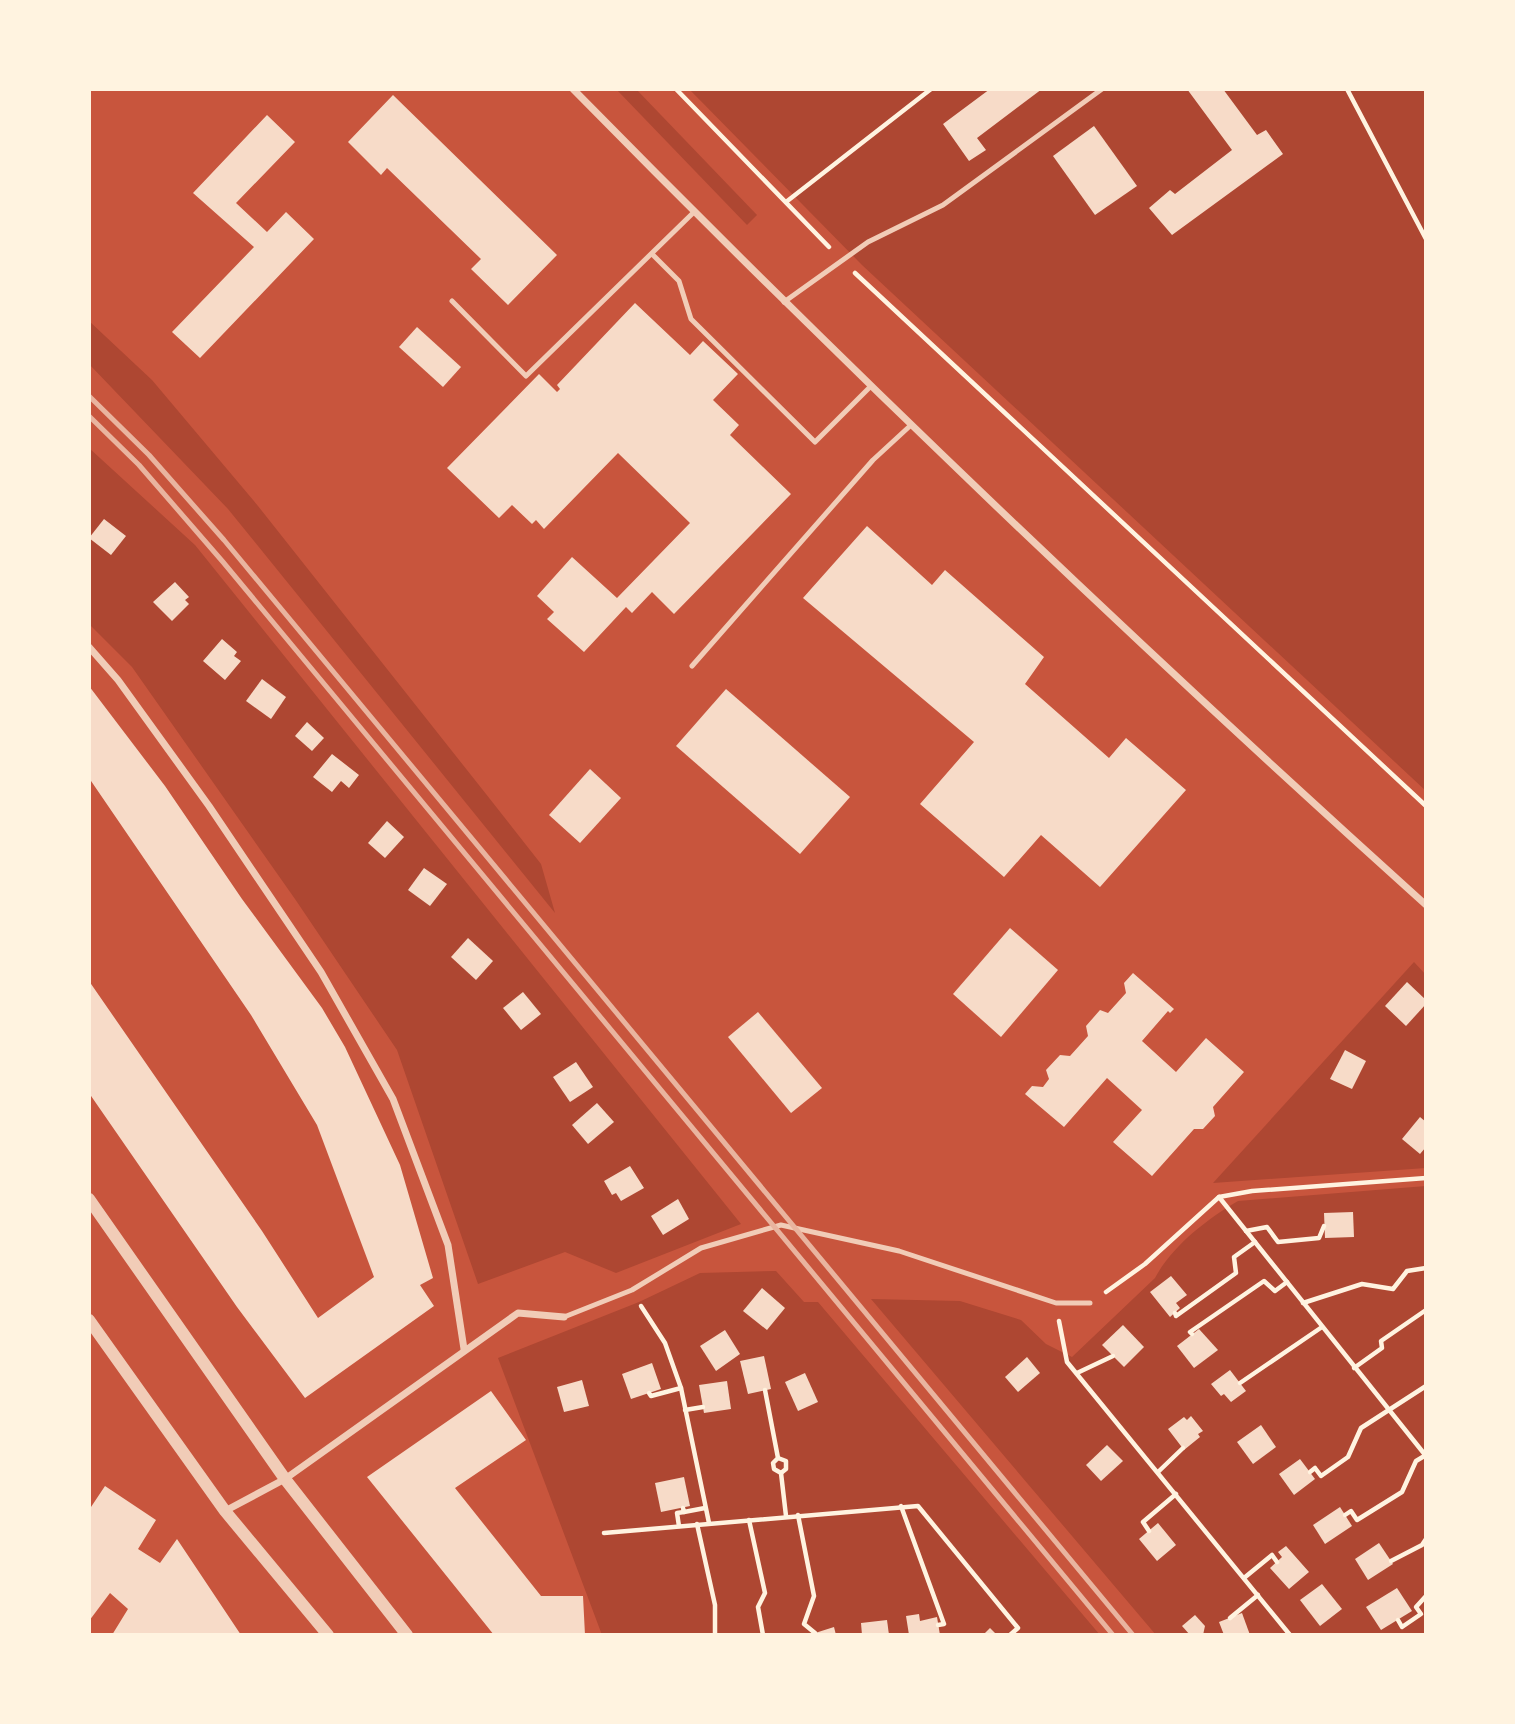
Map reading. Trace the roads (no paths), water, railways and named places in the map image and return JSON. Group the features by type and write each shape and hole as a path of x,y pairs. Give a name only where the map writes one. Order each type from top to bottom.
{"street":[{"path":"573,89 784,302 1193,695 1426,905"},
{"path":"89,647 118,680 209,806 321,972 393,1099 448,1245 464,1349"},
{"path":"89,1199 285,1479 407,1635"},
{"path":"225,1511 285,1479 518,1313 564,1317"},
{"path":"89,1320 225,1511 328,1635"}],"lane":[{"path":"784,302 869,242 943,205 1102,89"},
{"path":"452,301 526,376 694,212"},
{"path":"652,254 678,281 691,319 815,442 871,386"},
{"path":"692,666 873,460 911,425"},
{"path":"564,1317 632,1290 701,1248 781,1225 899,1251 1056,1303 1090,1303"}],"railway":[{"path":"89,396 149,455 224,540 1133,1635"},
{"path":"89,416 139,465 223,562 1113,1635"}]}
